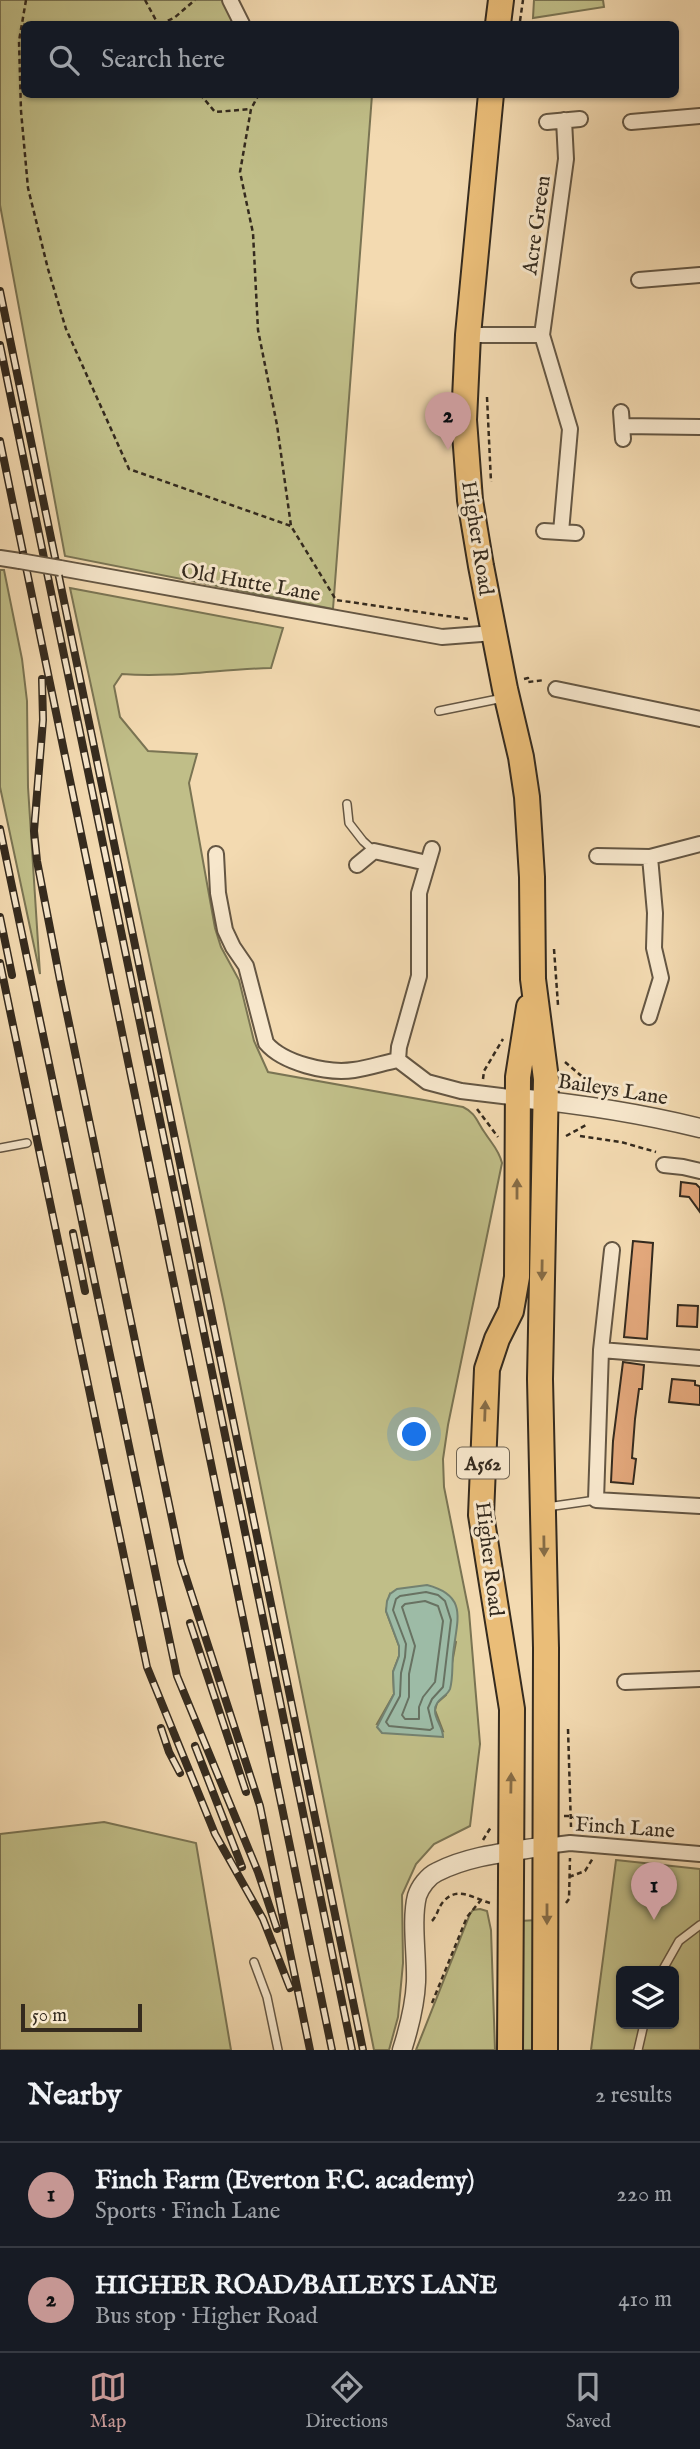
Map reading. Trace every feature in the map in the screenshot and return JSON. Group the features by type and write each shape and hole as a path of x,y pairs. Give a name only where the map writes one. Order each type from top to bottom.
{"highway":[{"path":"498,21 501,0"},
{"name":"Higher Road","path":"491,98 468,335 464,420 470,500 493,628 521,757 530,833 533,979 546,1079 540,1379 546,1846 545,2050"},
{"name":"Higher Road","path":"510,2050 512,1709 481,1515 487,1370 496,1339 511,1311 517,1277 518,1077 533,979"}],"street":[{"path":"230,0 240,21"},
{"path":"631,122 700,116"},
{"path":"547,122 580,119"},
{"name":"Acre Green","path":"561,532 570,429 542,335 566,159 564,120"},
{"path":"639,280 700,275"},
{"path":"468,335 542,335"},
{"path":"622,426 700,427"},
{"path":"544,531 576,533"},
{"name":"Old Hutte Lane","path":"0,558 442,637 493,628"},
{"path":"556,689 700,719"},
{"path":"597,856 650,857 700,844"},
{"path":"357,865 374,851 430,856 419,893 419,976 399,1047 398,1060"},
{"path":"216,854 218,892 225,930 246,966 266,1043 272,1050 293,1062 343,1071 398,1060 427,1082 461,1091 518,1098"},
{"path":"649,1017 661,978 654,948 655,913 650,857"},
{"name":"Baileys Lane","path":"518,1098 614,1109 700,1128"},
{"path":"665,1160 700,1171"},
{"path":"612,1250 601,1350 596,1500 700,1506"},
{"path":"601,1350 700,1358"},
{"path":"625,1682 700,1679"},
{"name":"Finch Lane","path":"546,1846 570,1843 700,1854"},
{"path":"402,2050 412,2013 416,1984 417,1898 421,1888 435,1872 471,1859 546,1846"}],"lane":[{"path":"439,711 507,697"},
{"path":"347,804 349,823 374,851"},
{"path":"0,1148 27,1143"},
{"path":"543,1507 596,1500"},
{"path":"665,1966 679,1941 700,1925"},
{"path":"254,1962 267,1997 278,2050"},
{"path":"638,2050 642,2029"}],"path":[{"path":"22,21 26,0"},
{"path":"145,0 157,21"},
{"path":"168,21 174,19 195,0"},
{"path":"520,21 523,0"},
{"path":"21,29 21,72"},
{"path":"23,98 28,188 48,269 66,329 129,469 291,526"},
{"path":"204,98 215,112 251,109"},
{"path":"257,98 251,109 240,172 253,233 258,330 291,526 335,600 493,628"},
{"path":"487,396 491,483"},
{"path":"562,1060 597,1087 614,1109"},
{"path":"580,1136 621,1142 665,1160"},
{"path":"566,1904 569,1899 569,1877 585,1871 596,1854 606,1846"},
{"path":"416,1933 435,1919 442,1903 449,1896 463,1893 486,1903"},
{"path":"429,2010 467,1917 481,1900"}],"shaded area":[{"path":"0,0 227,0 238,21 21,21 21,98 372,98 333,609 65,556 0,205"},
{"path":"534,0 603,0 604,7 533,18"},
{"path":"0,570 4,570 22,659 27,701 28,787 40,974 0,787"},
{"path":"70,588 283,628 271,668 159,675 122,674 114,686 120,717 148,751 197,754 189,783 215,928 221,947 239,980 254,1041 268,1072 463,1107 476,1118 502,1163 443,1459 444,1487 469,1612 480,1744 470,1826 434,1844 416,1864 402,1895 403,1963 398,2017 389,2050 374,2050 224,1304","holes":["390,1594 456,1642 446,1695 437,1703 435,1710 443,1731 377,1724 394,1694 393,1672 399,1656 399,1646 386,1611"]},
{"path":"104,1822 196,1843 231,2050 0,2050 0,1834"},
{"path":"616,1860 700,1869 700,2050 591,2050"},
{"path":"473,1910 487,1911 491,1930 495,2050 416,2050 470,1914"},
{"path":"538,1920 535,2050 518,2050 519,1921"}],"water":[{"path":"427,1585 450,1596 457,1612 451,1685 435,1707 443,1737 382,1733 377,1727 394,1694 393,1672 399,1656 399,1646 386,1611 387,1601 390,1594 397,1589"}],"building":[{"path":"681,1182 696,1184 700,1188 700,1212 689,1197 680,1196"},
{"path":"633,1241 653,1243 647,1339 624,1337"},
{"path":"678,1305 698,1306 697,1327 677,1326"},
{"path":"623,1362 644,1365 635,1419 632,1458 636,1459 633,1484 611,1482"},
{"path":"672,1379 695,1381 695,1385 700,1386 700,1405 669,1402"}],"railway":[{"path":"0,291 363,2050"},
{"path":"0,345 352,2050"},
{"path":"0,441 332,2050"},
{"path":"42,679 43,720 34,831 37,861 60,980 181,1562 260,1806 310,2050"},
{"path":"0,829 177,1676 258,1872 277,1929"},
{"path":"0,917 12,975"},
{"path":"0,963 147,1667 215,1834 263,1919 290,1988"},
{"path":"73,1233 85,1291"},
{"path":"190,1623 246,1792"},
{"path":"161,1728 180,1773"},
{"path":"195,1746 242,1867"}],"place":[{"name":"HIGHER ROAD/BAILEYS LANE","path":"448,450"},
{"name":"Finch Farm (Everton F.C. academy)","path":"654,1920"}]}
